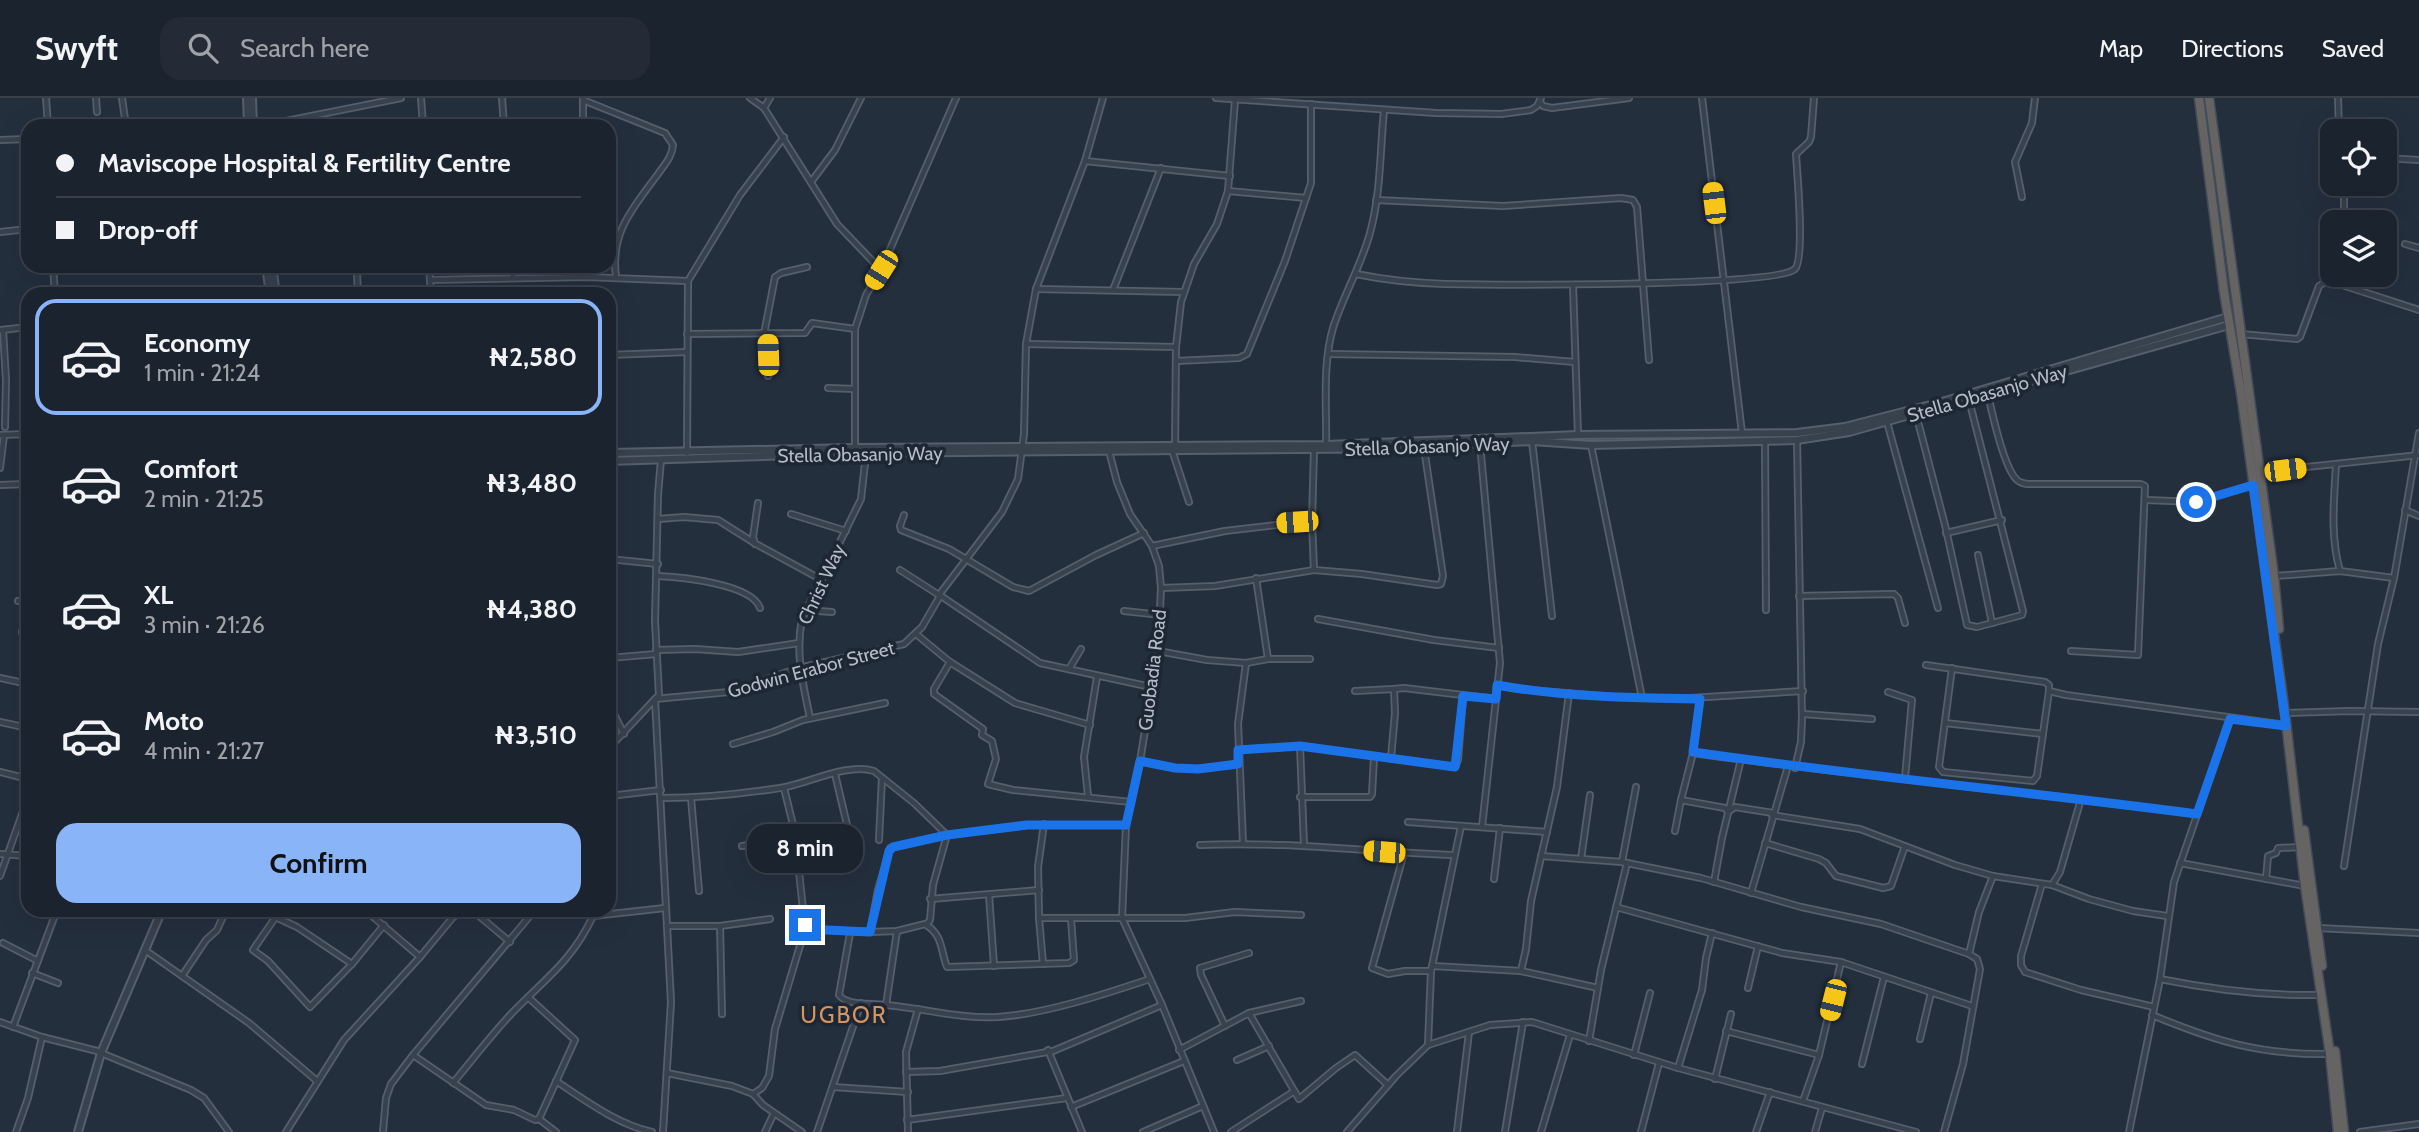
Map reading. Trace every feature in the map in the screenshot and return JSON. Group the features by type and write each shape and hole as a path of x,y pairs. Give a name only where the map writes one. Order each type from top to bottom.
{"highway":[{"path":"2199,98 2228,321 2241,393 2318,928 2344,1132"},
{"path":"2209,98 2274,576 2286,726 2338,1132"}],"street":[{"path":"46,98 48,119"},
{"path":"96,98 97,112"},
{"path":"122,98 125,119"},
{"path":"249,98 250,119"},
{"path":"296,119 401,98"},
{"path":"421,98 422,119"},
{"path":"502,98 504,119"},
{"path":"750,98 764,107 784,136 836,224 881,270"},
{"path":"764,107 770,98"},
{"path":"811,182 835,150 861,98"},
{"path":"956,98 881,270 866,295 855,330 855,451 1022,449"},
{"name":"Godwin Erabor Street","path":"655,699 729,692 799,668 888,649 904,644 916,634 967,557 1002,512 1018,479 1022,449 1026,344 1036,289 1085,161 1102,98"},
{"path":"1216,98 1292,101 1436,113 1501,114 1531,110 1540,100 1542,106 1552,108 1629,98"},
{"path":"1702,98 1742,434"},
{"path":"1356,274 1444,284 1573,285 1724,282 1774,276 1795,269 1800,224 1796,154 1811,137 1814,98"},
{"path":"2022,197 2015,162 2032,123 2035,98"},
{"path":"2338,98 2339,119"},
{"path":"583,119 583,99 666,133 673,145 671,157 632,210 620,232 616,247"},
{"path":"1189,502 1174,448 1176,347 1183,292 1194,264 1217,223 1228,191 1235,100"},
{"path":"1176,361 1239,358 1247,354 1311,183 1311,104"},
{"path":"1326,447 1328,354 1333,329 1371,231 1384,110"},
{"path":"616,453 687,455 688,281 740,195 784,136"},
{"path":"0,140 21,139"},
{"path":"2397,159 2419,160"},
{"path":"1085,161 1230,176"},
{"path":"1114,290 1161,168"},
{"path":"1228,191 1306,198"},
{"path":"1376,200 1503,206 1627,197 1633,200 1637,207 1649,360"},
{"path":"0,232 21,230"},
{"path":"2405,244 2419,248"},
{"path":"768,376 765,334 775,277 807,267"},
{"path":"430,273 430,287"},
{"path":"513,273 513,278"},
{"path":"586,277 587,273"},
{"path":"616,273 616,277"},
{"path":"357,274 358,287"},
{"path":"430,280 616,277 688,281"},
{"path":"1573,285 1578,435"},
{"path":"2241,334 2297,339 2320,285"},
{"path":"2348,287 2419,310"},
{"path":"1036,289 1183,292"},
{"path":"1096,448 1326,447 1578,435 1797,436 1845,427 1942,402 2228,321"},
{"name":"Stella Obasanjo Way","path":"616,461 661,460 687,455 855,451 866,454 1096,448 1109,451 1174,448 1314,450 1326,447 1424,448 1464,442 1480,444 1532,441 1591,445 1765,441 1797,436 1834,435 1887,422 1988,395 2228,321"},
{"path":"687,334 805,333 812,323 855,330"},
{"path":"5,427 6,380 1,330 21,328"},
{"path":"1026,344 1176,347"},
{"path":"616,355 687,352"},
{"path":"1328,354 1515,357 1574,362"},
{"path":"828,388 855,389"},
{"path":"1988,395 2008,464 2015,479 2020,482 2145,486 2138,655 2071,651"},
{"path":"1916,414 1947,533 1967,625 1977,628 2021,615 2023,611 1969,400"},
{"path":"1887,422 1938,608"},
{"path":"2344,866 2378,643 2394,578 2419,433"},
{"path":"0,468 2,435 21,434"},
{"path":"1795,768 1801,742 1803,691 1797,436"},
{"path":"1532,441 1552,617"},
{"path":"1765,441 1766,610"},
{"path":"1480,444 1499,648 1482,827"},
{"path":"1591,445 1642,698"},
{"path":"1161,588 1215,586 1314,569 1441,584 1443,576 1424,448"},
{"path":"1314,450 1314,569"},
{"name":"Guobadia Road","path":"1109,451 1117,482 1130,514 1152,546 1159,566 1161,588 1158,651 1140,761 1126,825 1122,918 1162,1005 1212,1131"},
{"name":"Christ Way","path":"810,718 799,668 799,643 806,610 861,499 866,454"},
{"path":"2260,472 2417,455"},
{"path":"616,741 659,695 656,652 661,460"},
{"path":"2336,464 2333,533 2340,571"},
{"path":"0,485 21,484"},
{"path":"2146,500 2196,502 2253,485"},
{"path":"755,544 753,537 758,503"},
{"path":"2405,510 2419,516"},
{"path":"791,514 846,531"},
{"path":"905,515 901,530 967,557 1013,587 1029,591 1144,533"},
{"path":"658,519 684,517 718,520 755,544 822,580"},
{"path":"1947,533 2001,520"},
{"path":"1152,546 1225,531 1312,521"},
{"path":"1978,555 1993,623"},
{"path":"616,560 658,564"},
{"path":"900,570 1040,663 1152,687"},
{"path":"2274,576 2340,571 2394,578"},
{"path":"658,576 696,580 736,590 751,596 760,608"},
{"path":"1256,578 1269,659"},
{"path":"1799,596 1894,594 1898,598 1905,623"},
{"path":"806,610 832,612"},
{"path":"1124,611 1161,615"},
{"path":"1318,619 1434,640 1499,648"},
{"path":"916,634 950,662 1015,704 1090,725"},
{"path":"616,657 695,649 738,652 799,643"},
{"path":"1069,668 1081,649"},
{"path":"1158,651 1207,660 1247,663 1269,659 1310,659"},
{"path":"950,662 934,689 934,694 972,720 983,729 982,735 992,741 996,759 988,784 1013,790 1131,802"},
{"path":"1243,843 1238,724 1247,663"},
{"path":"1926,665 1952,668 2045,682 2049,685 2037,776 2031,782 1943,772 1939,767 1952,668"},
{"path":"1088,796 1084,757 1097,677"},
{"path":"0,678 21,682"},
{"path":"1497,685 1642,698 1700,699 1803,691"},
{"path":"1355,691 1404,688 1496,699"},
{"path":"1391,758 1394,689"},
{"path":"2049,691 2286,726"},
{"path":"1888,692 1910,698 1913,704 1905,778"},
{"path":"1521,971 1531,901 1557,786 1569,693"},
{"path":"1238,750 1300,746 1455,767 1463,696"},
{"path":"655,699 671,1002 663,1132"},
{"path":"1675,831 1693,752 1700,699"},
{"path":"733,744 810,718 885,704"},
{"path":"2286,713 2419,712"},
{"path":"1802,714 1872,719"},
{"path":"616,718 624,734"},
{"path":"2129,1132 2160,979 2167,916 2180,863 2230,719"},
{"path":"0,722 21,726"},
{"path":"1945,723 2043,733"},
{"path":"1300,746 1304,845"},
{"path":"1693,752 1795,768 1905,778 2197,814"},
{"path":"1300,797 1370,797 1374,757"},
{"path":"1714,882 1741,759"},
{"path":"1140,761 1175,768 1198,769 1238,764"},
{"path":"1751,893 1788,766"},
{"path":"662,797 691,798 784,788 835,774 867,769 882,777 914,803 947,835"},
{"path":"0,772 21,777"},
{"path":"835,774 852,846"},
{"path":"878,840 882,777"},
{"path":"1588,1041 1625,863 1636,787"},
{"path":"753,1094 762,1088 769,1076 771,1050 781,1003 805,929 796,837 784,788"},
{"path":"616,796 661,790"},
{"path":"1581,859 1590,795"},
{"path":"691,798 699,891"},
{"path":"2052,885 2060,872 2081,799"},
{"path":"1681,800 1725,808 1728,812"},
{"path":"1728,812 1735,807 1860,829 1993,876 2052,885 2133,911 2167,916"},
{"path":"0,876 21,817"},
{"path":"1408,822 1547,832"},
{"path":"1043,964 1038,867 1044,824"},
{"path":"870,932 890,848 947,835 1044,824 1126,825"},
{"path":"1428,1045 1432,968 1461,826"},
{"path":"1494,879 1500,828"},
{"path":"928,925 930,899 947,835"},
{"path":"742,846 796,837"},
{"path":"1765,843 1819,859 1826,863 1836,876 1883,888 1891,886 1905,846"},
{"path":"1200,845 1304,845 1454,855"},
{"path":"2266,879 2268,856 2276,853 2278,848 2301,846"},
{"path":"1404,853 1372,968 1388,974 1432,968 1521,971 1598,988"},
{"path":"0,855 21,855"},
{"path":"1541,856 1625,863 1714,882 1881,924 1977,959 1980,969 1963,1064 1944,1132"},
{"path":"2180,863 2305,886"},
{"path":"1969,954 1979,912 1993,876"},
{"path":"2042,883 2021,956 2021,965 2025,972 2081,990 2154,1007"},
{"path":"930,899 1039,891"},
{"path":"989,895 994,966"},
{"path":"1616,907 1782,953 1841,962 1972,1006"},
{"path":"616,911 665,908"},
{"path":"1039,918 1185,918 1235,912 1301,915"},
{"path":"13,1027 54,917"},
{"path":"78,1132 101,1053 158,917"},
{"path":"182,976 206,940 217,930 223,917"},
{"path":"374,917 420,957"},
{"path":"286,1132 344,1040 453,917"},
{"path":"480,917 510,942"},
{"path":"383,1132 386,1098 391,1084 482,971 530,917"},
{"path":"453,1083 514,1010 565,961 586,932 592,917"},
{"path":"352,964 297,927 275,918 253,950 268,961 310,1007 352,964 384,925"},
{"path":"667,926 720,926 770,919"},
{"path":"928,925 943,946 947,967 1069,963 1074,960 1071,919"},
{"path":"805,929 850,933 897,931 928,925"},
{"path":"720,926 722,1014"},
{"path":"2318,928 2419,933"},
{"path":"886,1005 897,931"},
{"path":"850,933 839,995 843,1000 860,1003 998,1017 1097,997 1150,979"},
{"path":"1678,1068 1702,990 1712,933"},
{"path":"3,943 38,961"},
{"path":"1748,988 1758,946"},
{"path":"145,950 249,1023 317,1081"},
{"path":"1224,1026 1200,968 1249,953"},
{"path":"1803,1101 1819,1055 1841,962"},
{"path":"32,973 58,983"},
{"path":"1862,1064 1884,977"},
{"path":"2160,979 2204,988 2264,995 2321,995"},
{"path":"1634,1055 1650,993"},
{"path":"1920,1039 1931,993"},
{"path":"529,998 575,1040 539,1119"},
{"path":"1179,1050 1249,1013 1301,1001"},
{"path":"817,1132 860,1003"},
{"path":"906,1072 951,1070 1052,1051 1162,1005"},
{"path":"908,1132 906,1052 918,1009"},
{"path":"1249,1013 1299,1099 1335,1068 1355,1055 1388,1085"},
{"path":"1715,1079 1731,1014"},
{"path":"2152,1015 2204,1037 2248,1048 2298,1055 2330,1054"},
{"path":"1505,1132 1523,1021"},
{"path":"1347,1132 1428,1045 1499,1023 1523,1021 1715,1079 1916,1132"},
{"path":"1,1023 101,1053 191,1090 204,1098 229,1132"},
{"path":"1726,1031 1819,1055"},
{"path":"1458,1132 1469,1032"},
{"path":"1541,1132 1570,1035"},
{"path":"16,1132 28,1098 42,1037"},
{"path":"1237,1060 1269,1046"},
{"path":"1048,1050 1082,1132"},
{"path":"413,1055 486,1105 514,1110 535,1120 539,1119 556,1132"},
{"path":"1071,1107 1184,1061"},
{"path":"1642,1132 1659,1063"},
{"path":"667,1073 739,1088 753,1094 763,1105 802,1132"},
{"path":"556,1081 607,1113 630,1125 652,1132"},
{"path":"833,1087 908,1092"},
{"path":"1231,1132 1293,1091"},
{"path":"1756,1132 1770,1092"},
{"path":"907,1120 1067,1098"},
{"path":"1143,1132 1203,1105"},
{"path":"1815,1132 1822,1108"},
{"path":"765,1132 774,1113"},
{"path":"2360,1132 2419,1124"}],"district":[{"name":"UGBOR","path":"844,1015"}],"route":[{"path":"805,925 805,929 870,932 878,890 890,848 893,847 947,835 1027,825 1126,825 1140,761 1175,768 1198,769 1238,764 1238,750 1300,746 1455,767 1458,760 1463,696 1496,699 1497,685 1614,697 1700,699 1693,752 1795,768 1905,778 2197,814 2230,719 2286,726 2253,485 2196,502"}]}
